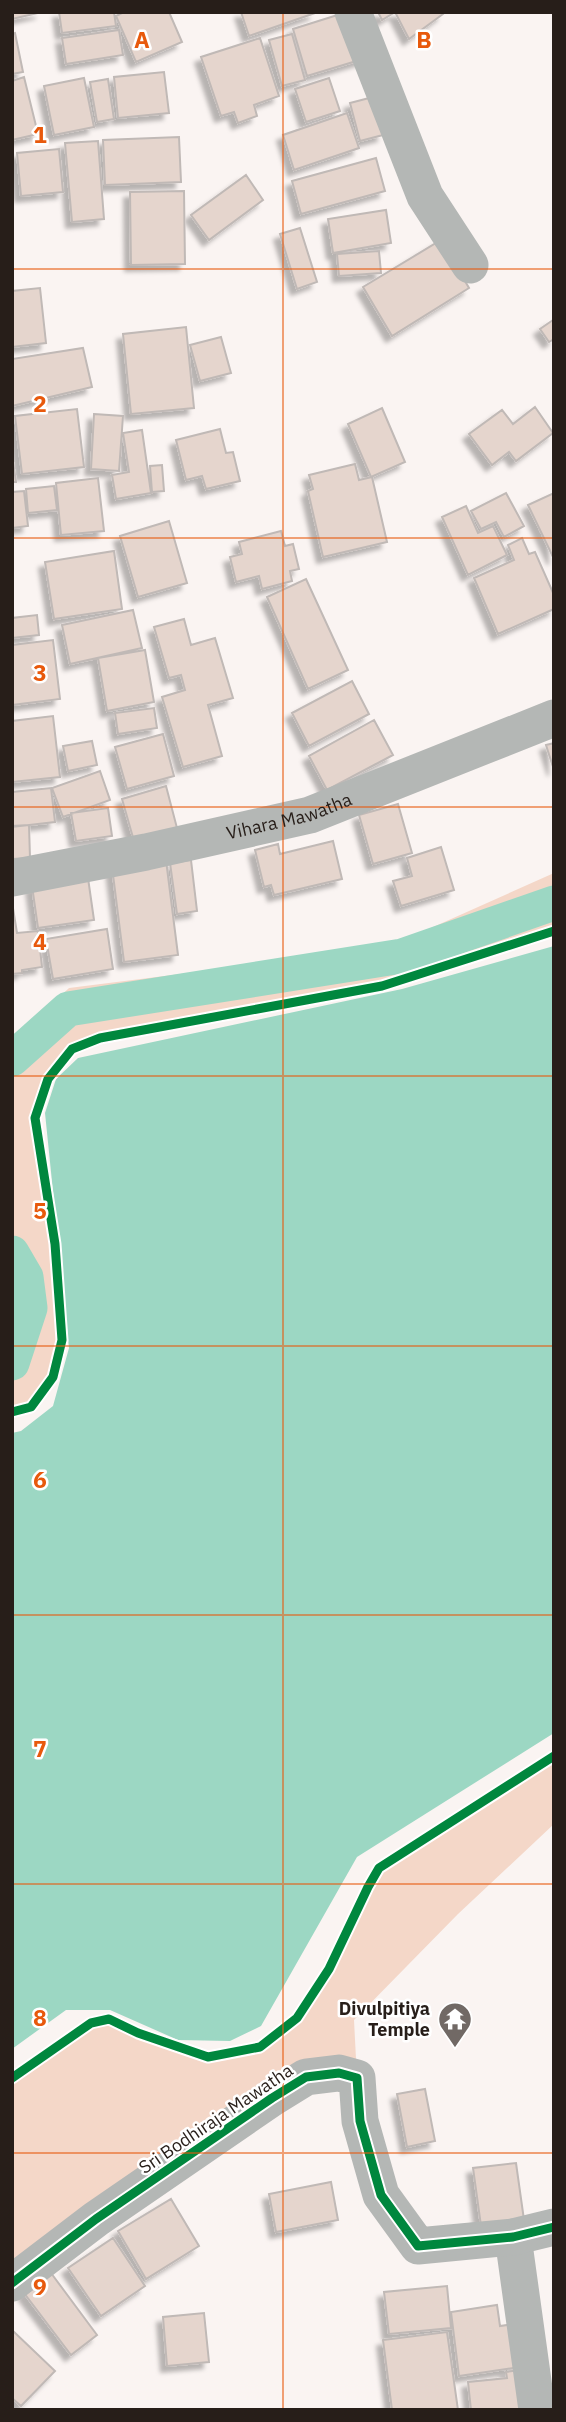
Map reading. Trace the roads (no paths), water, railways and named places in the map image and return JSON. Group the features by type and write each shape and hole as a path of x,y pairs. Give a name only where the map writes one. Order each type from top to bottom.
{"street":[{"path":"353,12 425,196 470,265"},
{"name":"Vihara Mawatha","path":"12,878 146,852 310,815 554,718"},
{"name":"Sri Bodhiraja Mawatha","path":"12,2283 96,2219 272,2098 306,2077 339,2073 357,2078 360,2121 382,2196 418,2246 513,2237 554,2227"},
{"path":"513,2237 537,2410"}],"waterway":[{"path":"12,1059 68,1009 402,956 554,903"},
{"path":"12,1253 26,1277 30,1308 12,1363"}],"place":[{"name":"Divulpitiya Temple","path":"455,2049"}]}
